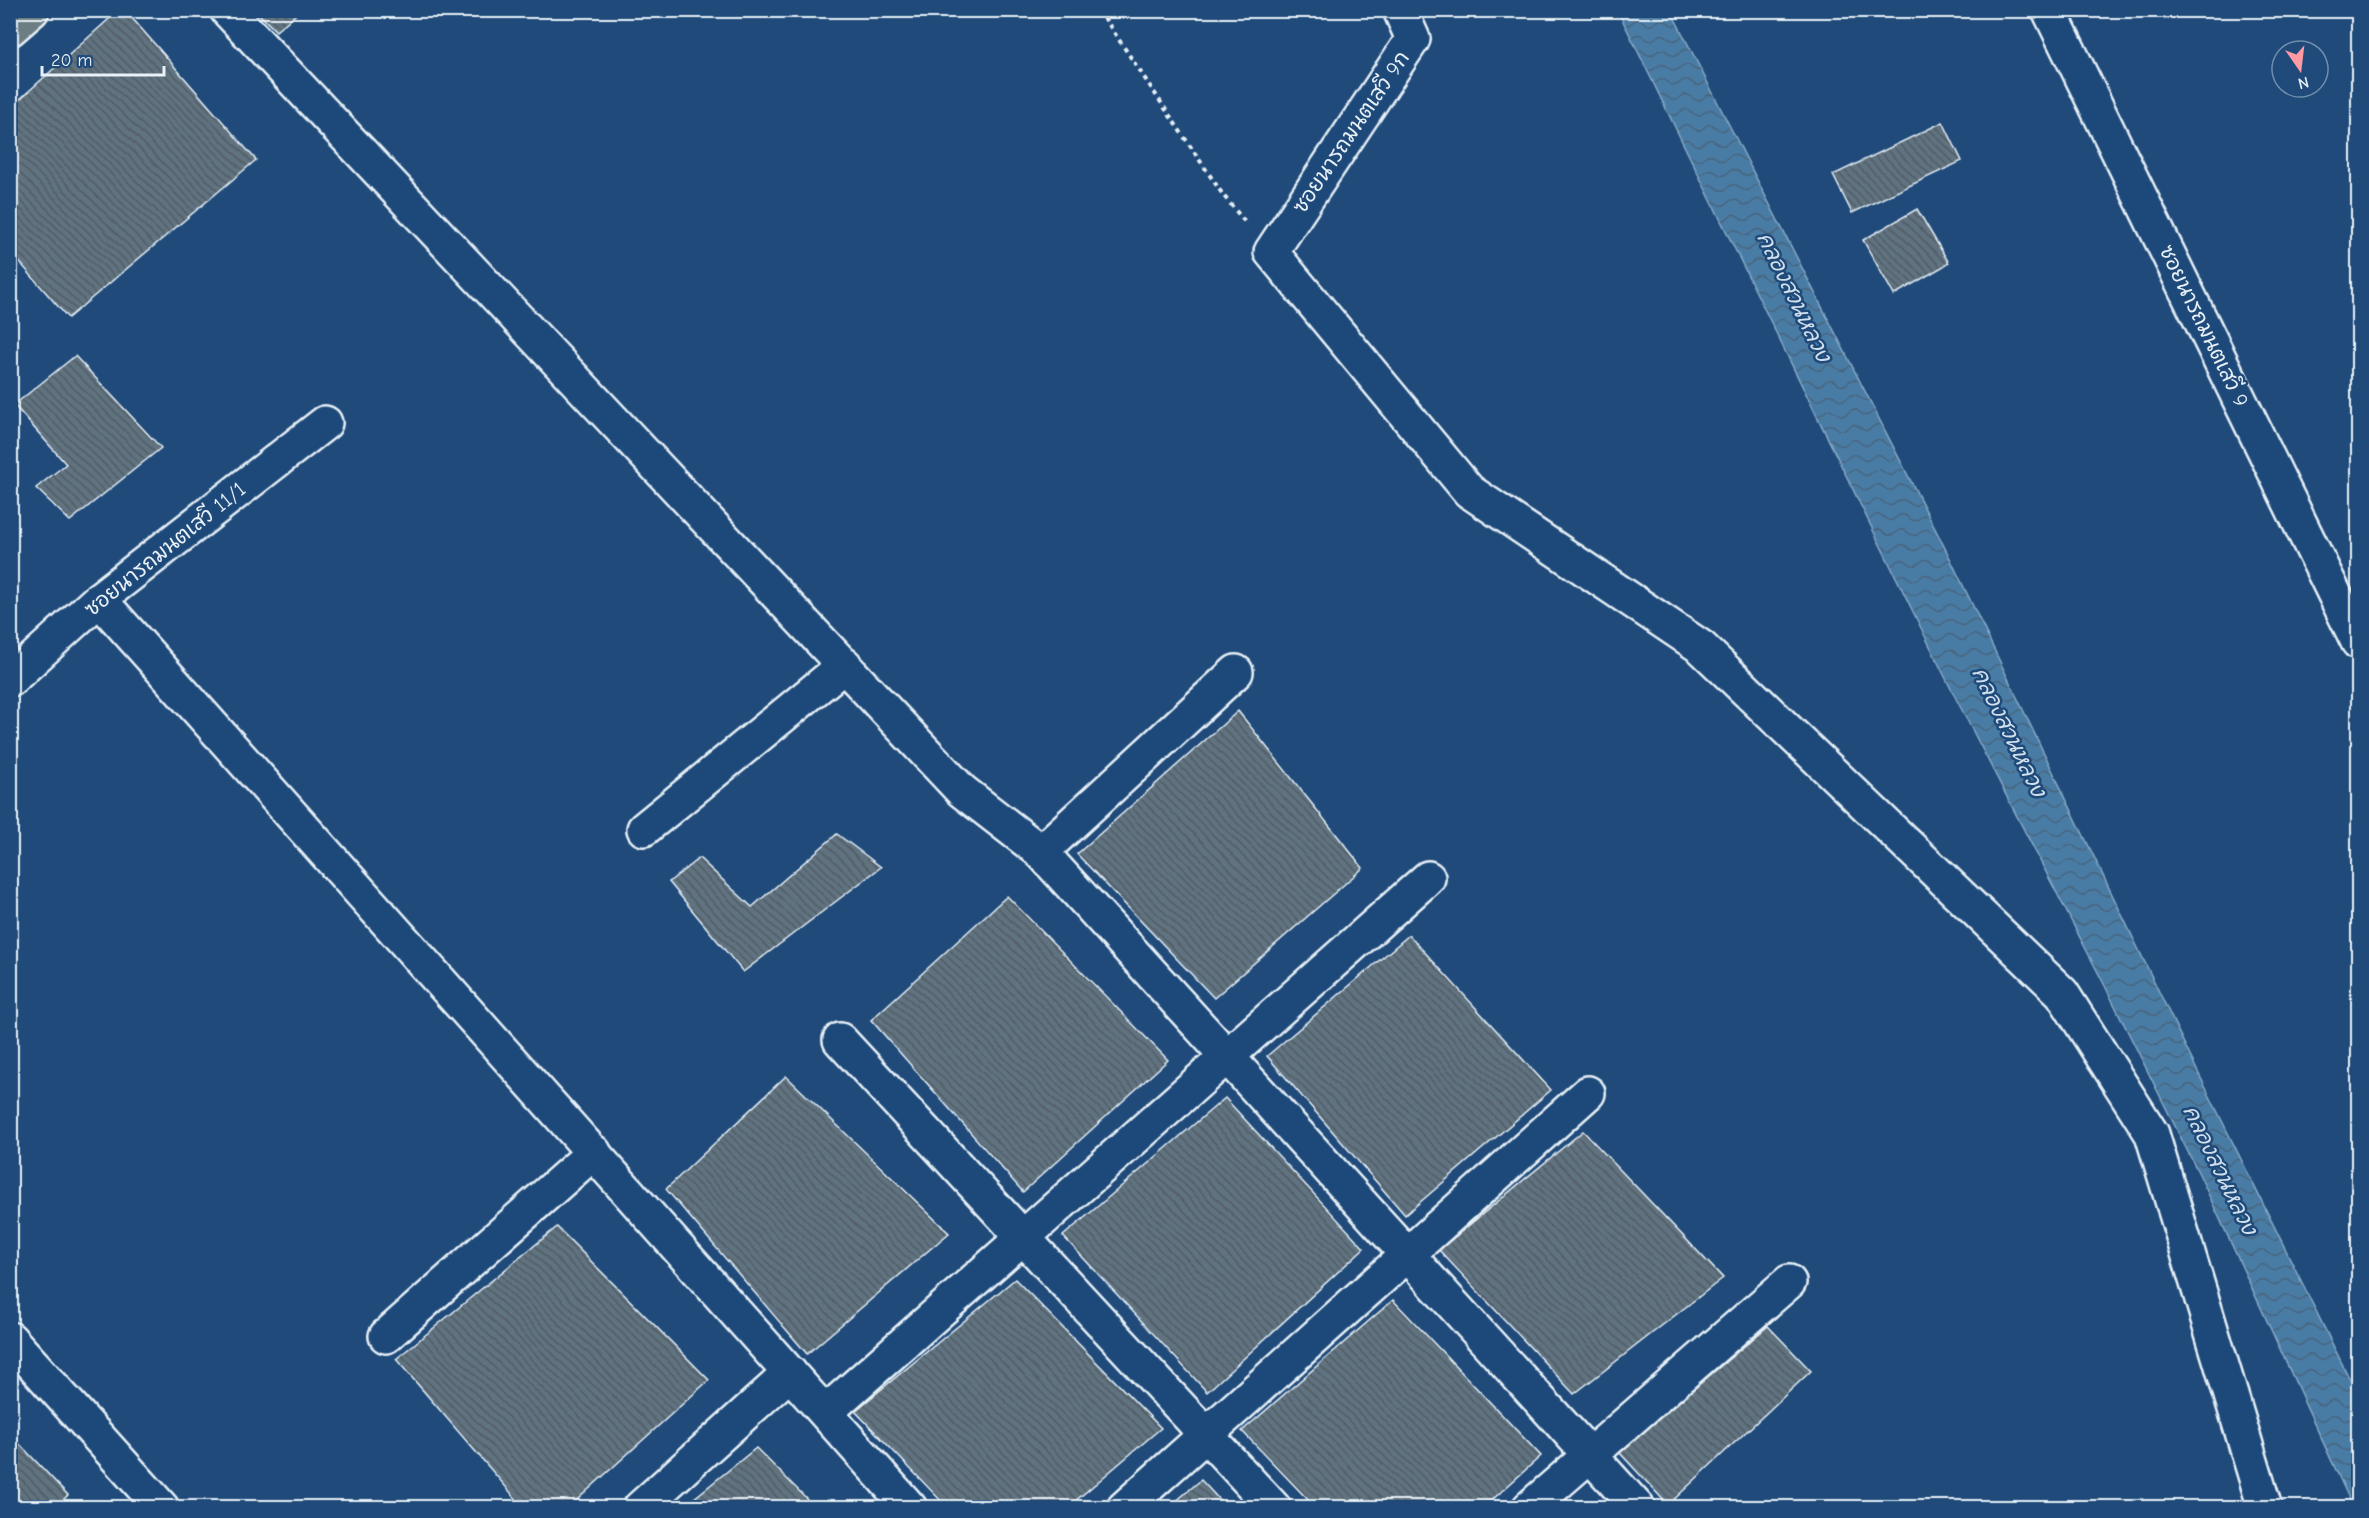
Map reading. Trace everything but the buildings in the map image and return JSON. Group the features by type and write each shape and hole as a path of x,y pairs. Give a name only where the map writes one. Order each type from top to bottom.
{"main road":[{"path":"10,29 32,10"}],"street":[{"path":"226,10 962,791 1041,852 1638,1508"},
{"name":"ซอยนารถมนตเสวี 9ก","path":"1271,252 1413,39 1400,10"},
{"name":"ซอยนารถมนตเสวี 9","path":"2049,10 2358,642"},
{"path":"1271,252 1469,490 1701,647 2062,993 2152,1134 2265,1508"},
{"name":"ซอยนารถมนตเสวี 11/1","path":"10,680 99,600 325,423"},
{"path":"99,600 910,1508"},
{"path":"644,829 845,665"},
{"path":"1041,852 1236,672"},
{"path":"826,1412 1428,878"},
{"path":"840,1040 1274,1508"},
{"path":"1124,1508 1588,1093"},
{"path":"386,1336 594,1152"},
{"path":"1529,1508 1789,1282"},
{"path":"10,1339 162,1508"},
{"path":"640,1508 790,1372"}],"path":[{"path":"1099,10 1223,195 1271,252"}],"water":[{"name":"คลองสวนหลวง","path":"1618,11 1671,11 1947,552 2190,1056 2358,1396 2358,1507 2353,1507 2200,1176 2105,986 1950,687"}]}
